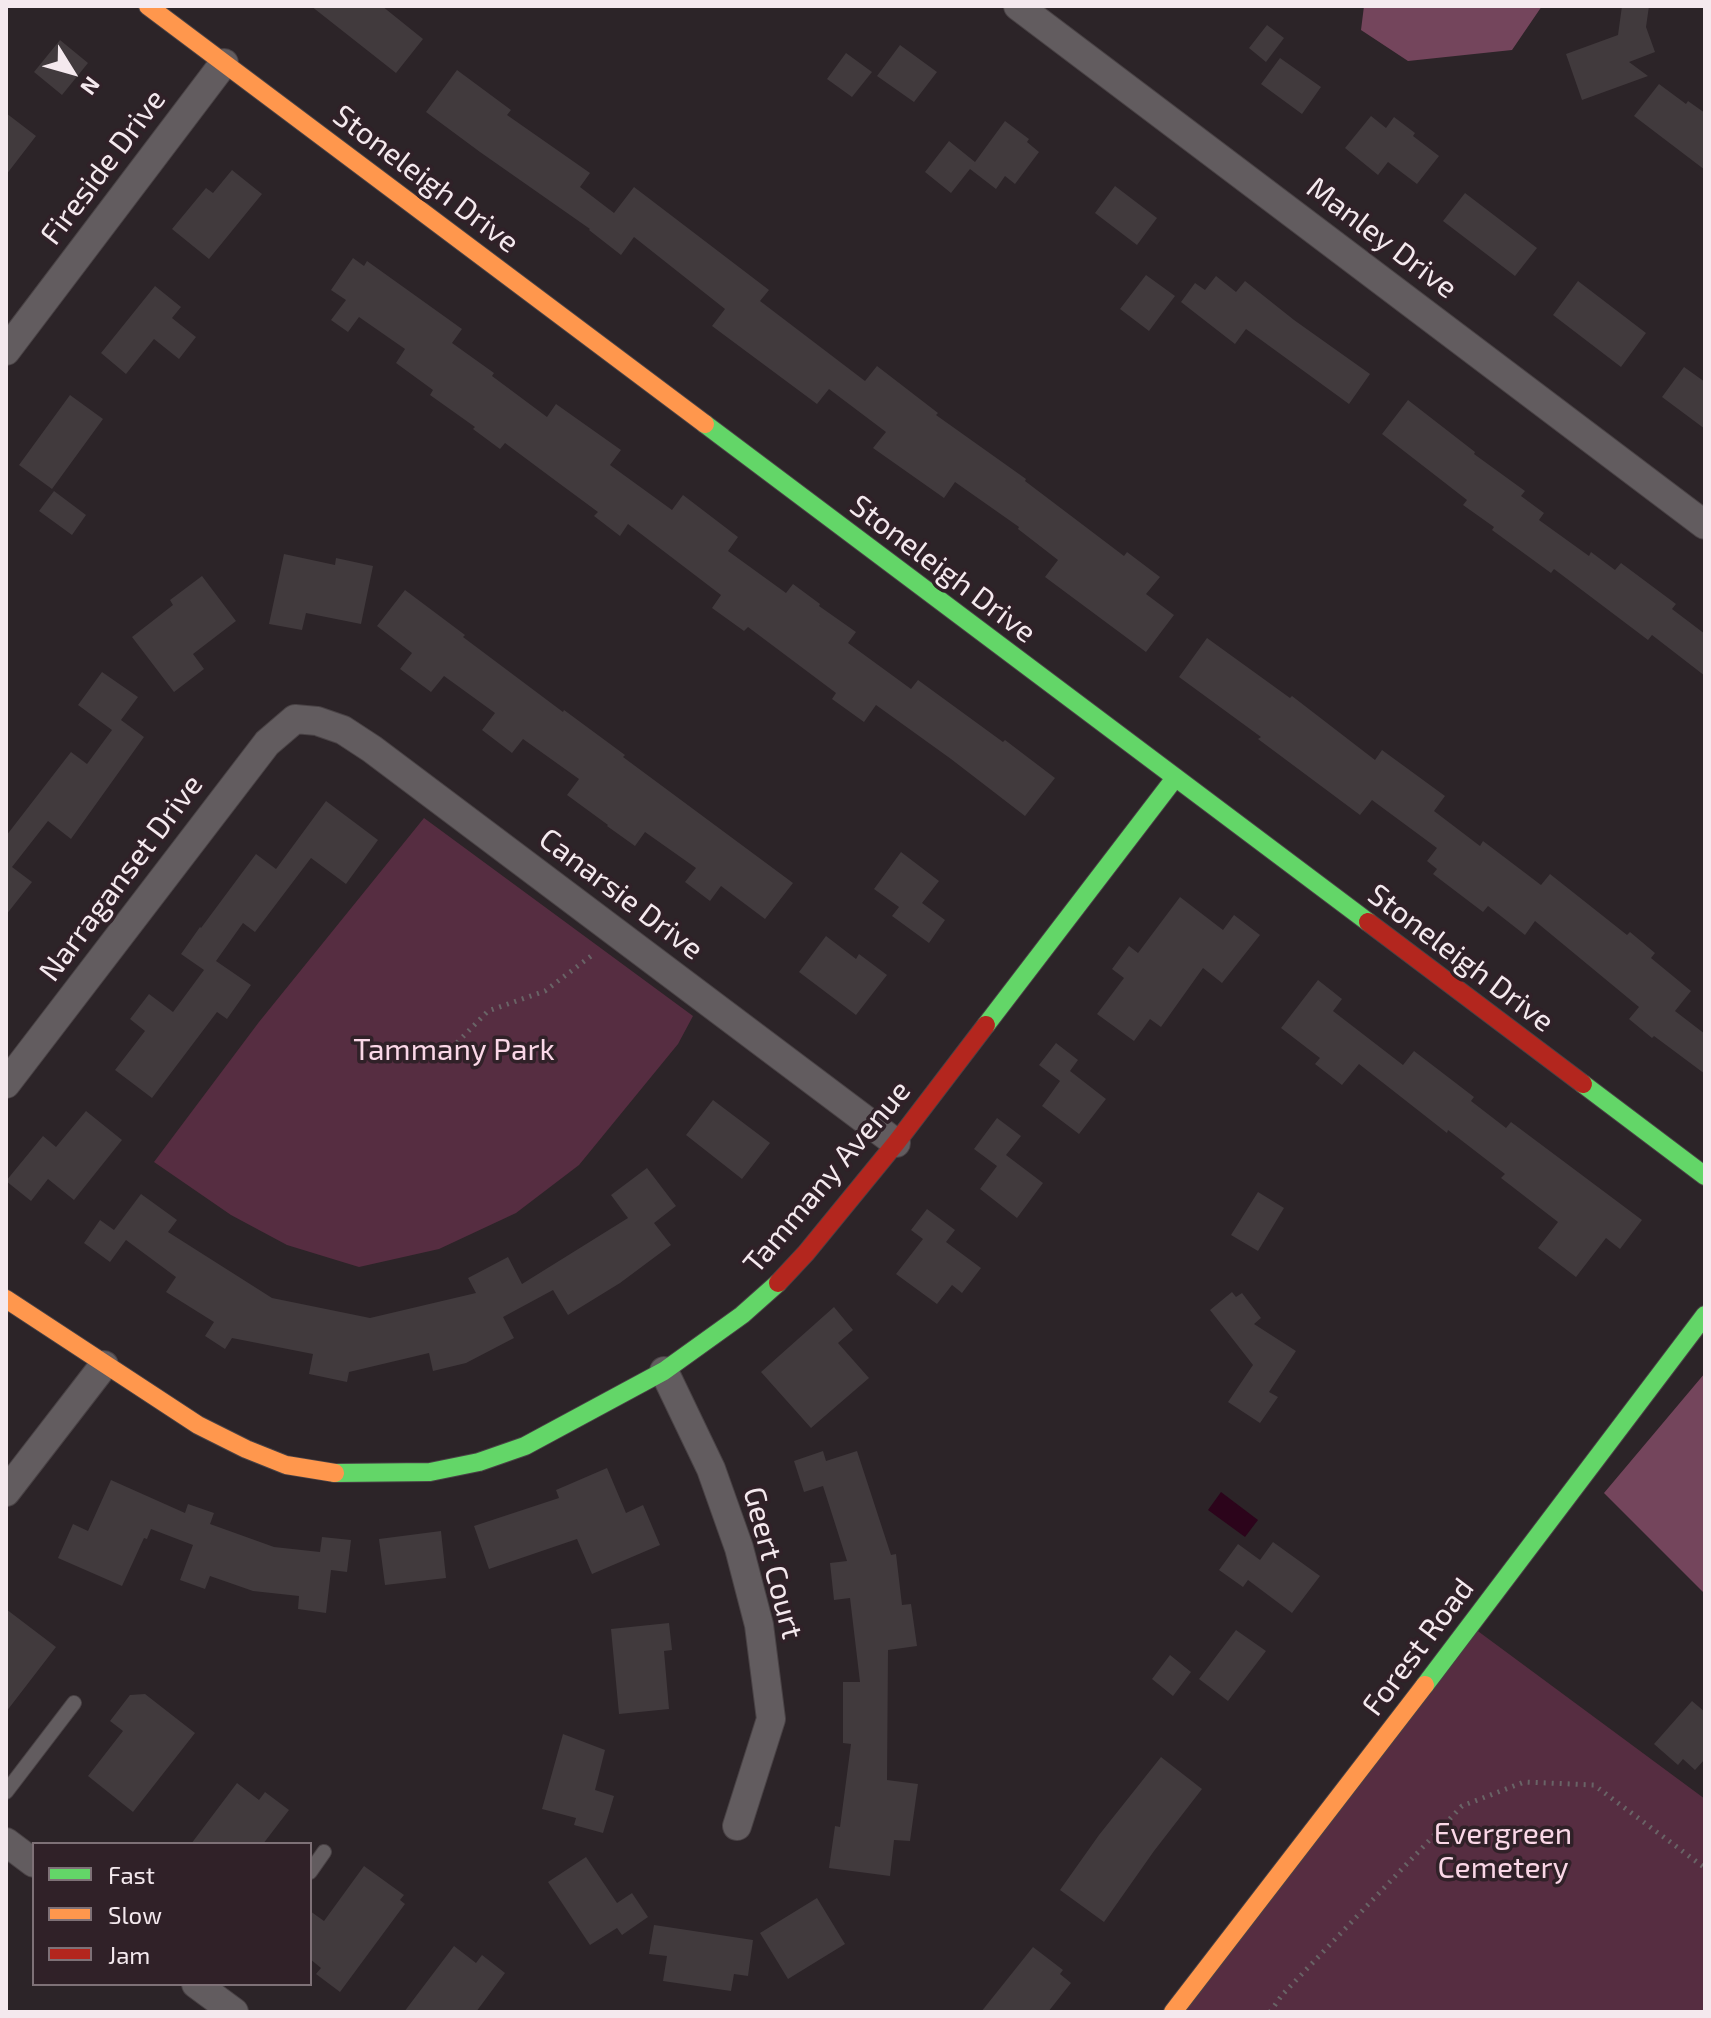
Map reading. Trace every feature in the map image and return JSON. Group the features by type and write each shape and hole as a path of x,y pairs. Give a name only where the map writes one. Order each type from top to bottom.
{"street":[{"name":"Stoneleigh Drive","path":"148,6 1705,1176"},
{"name":"Manley Drive","path":"1018,6 1705,525"},
{"name":"Fireside Drive","path":"6,351 224,63"},
{"name":"Narraganset Drive","path":"6,1084 267,743 295,719"},
{"name":"Canarsie Drive","path":"295,719 317,721 343,730 372,749 896,1143"},
{"name":"Tammany Avenue","path":"6,1299 198,1425 286,1465 334,1473 430,1472 479,1462 525,1446 664,1371 742,1315 777,1284 896,1143 1175,778"},
{"name":"Forest Road","path":"1173,2012 1471,1626 1705,1315"},
{"path":"6,1492 104,1365"},
{"name":"Geert Court","path":"664,1371 711,1469 739,1548 759,1625 771,1719 737,1826"},
{"path":"6,1842 32,1862"}],"lane":[{"path":"6,1792 74,1703"},
{"path":"312,1869 324,1852"}],"path":[{"path":"446,1054 488,1011 545,991 591,956"},
{"path":"1270,2012 1282,1995 1462,1806 1524,1782 1594,1785 1705,1868"}],"green space":[{"name":"Tammany Park","path":"424,818 693,1016 678,1044 579,1165 516,1213 439,1249 359,1267 287,1245 231,1215 154,1162 259,1022"},
{"name":"Evergreen Cemetery","path":"1471,1626 1705,1799 1705,2012 1174,2012"}],"shaded area":[{"path":"1364,6 1542,6 1512,50 1408,61 1361,30"},
{"path":"1705,1373 1705,1594 1604,1493"},
{"path":"1221,1492 1258,1520 1245,1537 1208,1510"}],"building":[{"path":"311,6 382,6 423,39 396,73"},
{"path":"1622,6 1649,6 1646,27 1655,52 1629,62 1648,76 1582,100 1566,54 1618,35"},
{"path":"1267,25 1284,38 1266,62 1249,48"},
{"path":"60,40 88,63 62,95 34,72"},
{"path":"900,45 937,72 914,102 877,76"},
{"path":"846,53 872,72 852,97 827,79"},
{"path":"1280,58 1321,87 1302,114 1261,84"},
{"path":"457,70 511,110 507,115 590,173 580,187 614,213 634,187 769,290 760,301 865,381 877,366 938,413 936,415 1026,479 1124,556 1127,552 1160,577 1146,594 1174,615 1146,652 1045,577 1058,560 1019,527 955,482 944,498 873,448 886,432 829,389 817,404 712,326 725,309 634,237 621,255 590,229 426,112"},
{"path":"1659,84 1686,104 1688,101 1705,113 1705,170 1634,116"},
{"path":"6,113 36,136 6,175"},
{"path":"1371,116 1386,128 1394,117 1439,156 1417,184 1388,162 1378,175 1345,148"},
{"path":"1005,121 1029,139 1027,142 1039,152 1015,184 1005,176 996,189 970,169 951,193 925,172 949,141 975,162"},
{"path":"232,170 262,194 209,259 172,229 206,188 213,193"},
{"path":"1115,186 1157,218 1137,245 1095,213"},
{"path":"1465,193 1537,248 1515,276 1443,221"},
{"path":"353,258 364,266 367,261 462,329 452,343 547,417 556,404 621,450 610,465 672,510 683,495 738,537 728,551 786,593 793,584 820,604 856,632 848,643 911,689 918,680 1055,778 1025,816 876,705 864,722 832,699 836,693 748,627 744,631 712,608 721,595 628,524 620,536 594,516 598,512 505,443 500,449 430,395 433,390 396,363 405,349 359,317 348,332 331,320 346,300 331,290"},
{"path":"1146,275 1175,296 1149,331 1120,309"},
{"path":"1216,276 1236,292 1245,281 1370,374 1349,404 1246,329 1235,344 1181,302 1195,283 1205,290"},
{"path":"1578,281 1646,333 1621,367 1553,315"},
{"path":"155,286 181,307 172,318 196,337 179,359 154,339 126,374 101,353"},
{"path":"1684,367 1705,382 1705,429 1662,397"},
{"path":"70,395 103,419 52,489 19,465"},
{"path":"1408,400 1525,491 1521,496 1544,513 1539,520 1589,556 1591,552 1615,570 1621,563 1676,604 1672,609 1705,634 1705,676 1652,635 1648,640 1554,569 1551,573 1492,530 1494,527 1463,505 1467,500 1382,434"},
{"path":"54,491 86,515 72,535 39,511"},
{"path":"284,554 335,565 336,558 373,566 361,624 306,613 302,630 269,624"},
{"path":"202,576 236,621 193,654 204,669 174,692 132,637 173,605 170,600"},
{"path":"405,590 465,635 463,637 793,883 765,919 721,886 710,901 685,882 696,868 645,832 635,846 607,826 567,795 579,779 523,739 512,753 482,730 495,713 444,676 431,692 400,669 412,653 377,626"},
{"path":"1207,638 1290,698 1292,696 1375,760 1382,750 1445,796 1434,811 1480,846 1483,841 1541,885 1550,874 1627,935 1630,932 1655,953 1651,958 1691,991 1675,1011 1705,1034 1705,1074 1629,1019 1639,1007 1535,921 1525,935 1488,906 1483,912 1433,874 1437,869 1427,861 1437,848 1372,800 1360,815 1179,677"},
{"path":"102,672 138,697 121,720 144,737 71,839 48,821 12,867 32,882 6,915 6,836 71,752 87,764 112,730 78,705"},
{"path":"326,801 378,840 346,884 311,858 255,932 243,923 216,961 251,985 227,1019 217,1012 152,1098 115,1070 145,1031 130,1019 149,994 173,1012 204,970 181,954 200,927 256,854 276,869"},
{"path":"901,852 939,881 922,903 945,920 929,943 892,916 899,907 874,889"},
{"path":"1180,897 1223,930 1234,915 1260,935 1222,983 1203,968 1161,1027 1150,1019 1134,1041 1097,1014 1124,978 1112,969 1129,946 1138,953"},
{"path":"826,936 856,959 859,954 887,975 856,1015 799,972"},
{"path":"1318,980 1342,999 1333,1011 1403,1065 1414,1051 1474,1097 1471,1101 1506,1128 1511,1122 1642,1220 1620,1249 1606,1238 1576,1277 1538,1248 1558,1222 1501,1178 1505,1174 1359,1064 1342,1085 1315,1064 1320,1058 1281,1028"},
{"path":"1056,1043 1078,1060 1070,1071 1106,1099 1079,1134 1042,1106 1060,1081 1039,1065"},
{"path":"713,1100 770,1143 742,1179 686,1135"},
{"path":"86,1111 122,1140 74,1200 48,1179 31,1201 6,1181 43,1136 56,1147"},
{"path":"997,1118 1021,1136 1006,1155 1043,1183 1017,1218 980,1189 997,1166 974,1149"},
{"path":"647,1168 676,1206 654,1223 671,1245 620,1283 568,1315 553,1290 503,1317 514,1338 466,1363 433,1371 429,1353 349,1372 347,1382 309,1374 313,1354 232,1338 225,1349 205,1336 214,1322 166,1292 176,1277 126,1240 110,1262 84,1243 100,1220 114,1230 141,1194 177,1220 168,1232 272,1298 370,1318 476,1293 468,1278 508,1257 522,1284 628,1218 611,1195"},
{"path":"1258,1192 1284,1208 1258,1251 1231,1235"},
{"path":"927,1209 955,1230 946,1242 981,1268 962,1293 952,1285 937,1304 896,1274 923,1239 911,1230"},
{"path":"1232,1292 1236,1297 1242,1293 1261,1318 1254,1324 1296,1351 1269,1392 1278,1397 1260,1423 1228,1402 1253,1365 1210,1310"},
{"path":"834,1307 853,1330 838,1343 869,1378 811,1428 761,1372"},
{"path":"823,1451 826,1461 857,1451 891,1555 896,1554 902,1605 911,1604 917,1646 888,1650 887,1780 918,1784 910,1841 894,1840 890,1876 829,1868 835,1826 840,1827 851,1744 843,1743 843,1682 860,1682 850,1598 834,1600 830,1563 847,1561 823,1486 804,1492 794,1461"},
{"path":"607,1468 626,1513 643,1505 660,1545 592,1574 577,1539 489,1569 474,1526 559,1498 556,1490"},
{"path":"111,1480 185,1513 188,1504 214,1513 210,1524 274,1547 320,1552 322,1537 351,1540 347,1572 331,1570 326,1613 298,1609 299,1596 253,1591 210,1576 205,1589 180,1580 193,1545 151,1529 122,1586 58,1558 73,1524 88,1531"},
{"path":"441,1531 446,1578 385,1585 379,1539"},
{"path":"1273,1542 1320,1576 1292,1613 1248,1580 1243,1587 1219,1570 1238,1544 1260,1560"},
{"path":"6,1609 56,1647 6,1712"},
{"path":"669,1623 672,1650 664,1651 669,1709 619,1714 611,1629"},
{"path":"1236,1630 1266,1651 1228,1701 1199,1679"},
{"path":"1170,1655 1191,1672 1173,1696 1152,1679"},
{"path":"145,1694 195,1733 133,1812 88,1776 123,1731 110,1721 130,1695"},
{"path":"1692,1701 1705,1712 1705,1759 1695,1770 1683,1759 1678,1765 1654,1744"},
{"path":"563,1734 605,1750 595,1790 614,1796 603,1833 574,1825 576,1818 542,1809"},
{"path":"1161,1757 1202,1789 1104,1922 1060,1890"},
{"path":"237,1783 259,1800 265,1792 289,1810 265,1842 193,1842"},
{"path":"586,1857 617,1903 632,1893 648,1917 622,1935 617,1928 590,1945 548,1882"},
{"path":"364,1866 404,1895 400,1900 405,1904 340,1992 316,1974 321,1968 312,1961 312,1912 324,1921"},
{"path":"817,1898 845,1944 788,1979 760,1933"},
{"path":"654,1925 753,1940 748,1976 734,1974 731,1991 663,1981 667,1956 649,1954"},
{"path":"454,1946 476,1963 482,1955 505,1973 476,2012 404,2012"},
{"path":"1033,1947 1063,1970 1060,1974 1071,1983 1048,2012 981,2012"}],"traffic: fast":[{"path":"705,424 1368,922"},
{"path":"986,1025 1175,778"},
{"path":"1583,1084 1705,1176"},
{"path":"335,1473 430,1472 479,1462 525,1446 664,1371 742,1315 778,1283"},
{"path":"1425,1685 1705,1315"}],"traffic: slow":[{"path":"148,6 705,424"},
{"path":"6,1299 198,1425 286,1465 335,1473"},
{"path":"1173,2012 1425,1685"}],"traffic: jam":[{"path":"1368,922 1583,1084"},
{"path":"778,1283 896,1143 986,1025"}]}
